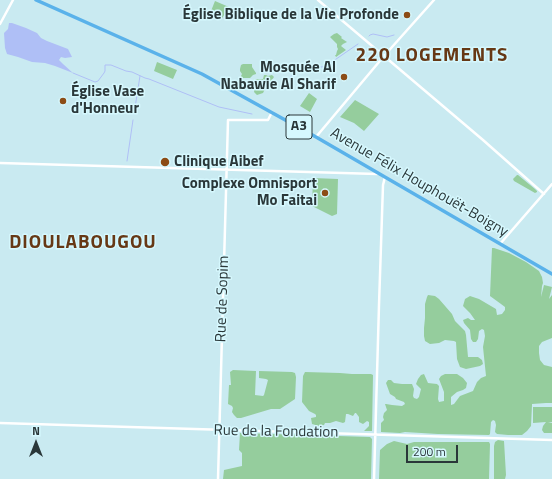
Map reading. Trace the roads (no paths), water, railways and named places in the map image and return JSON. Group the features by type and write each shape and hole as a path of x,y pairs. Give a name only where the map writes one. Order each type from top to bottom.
{"highway":[{"name":"Avenue Félix Houphouët-Boigny","path":"36,0 196,71 316,137 552,274"}],"street":[{"path":"0,24 14,0"},
{"path":"318,0 483,140 544,194"},
{"path":"316,137 384,56 434,0"},
{"name":"Rue de Sopim","path":"218,479 228,120 268,120 272,112"},
{"path":"0,163 379,174"},
{"path":"374,479 378,305 383,185 385,177"},
{"path":"500,244 552,184"},
{"name":"Rue de la Fondation","path":"0,423 552,440"}],"water":[{"path":"9,23 26,28 37,33 41,38 47,41 68,49 72,57 61,57 59,60 73,73 45,63 32,62 7,54 4,33 8,29"}],"waterway":[{"path":"369,36 373,34 387,37 394,35"},
{"path":"284,84 301,66 326,66 358,44"},
{"path":"73,73 95,82 98,81 104,73 105,65 111,65 219,107 252,114"},
{"path":"134,114 140,76"},
{"path":"127,161 133,120"}],"place":[{"name":"Église Biblique de la Vie Profonde","path":"407,15"},
{"name":"Mosquée Al Nabawie Al Sharif","path":"344,77"},
{"name":"Église Vase d'Honneur","path":"63,101"},
{"name":"Clinique Aibef","path":"165,162"},
{"name":"Complexe Omnisport Mo Faitai","path":"325,193"}],"district":[{"name":"220 LOGEMENTS","path":"432,56"},
{"name":"DIOULABOUGOU","path":"83,243"}]}
